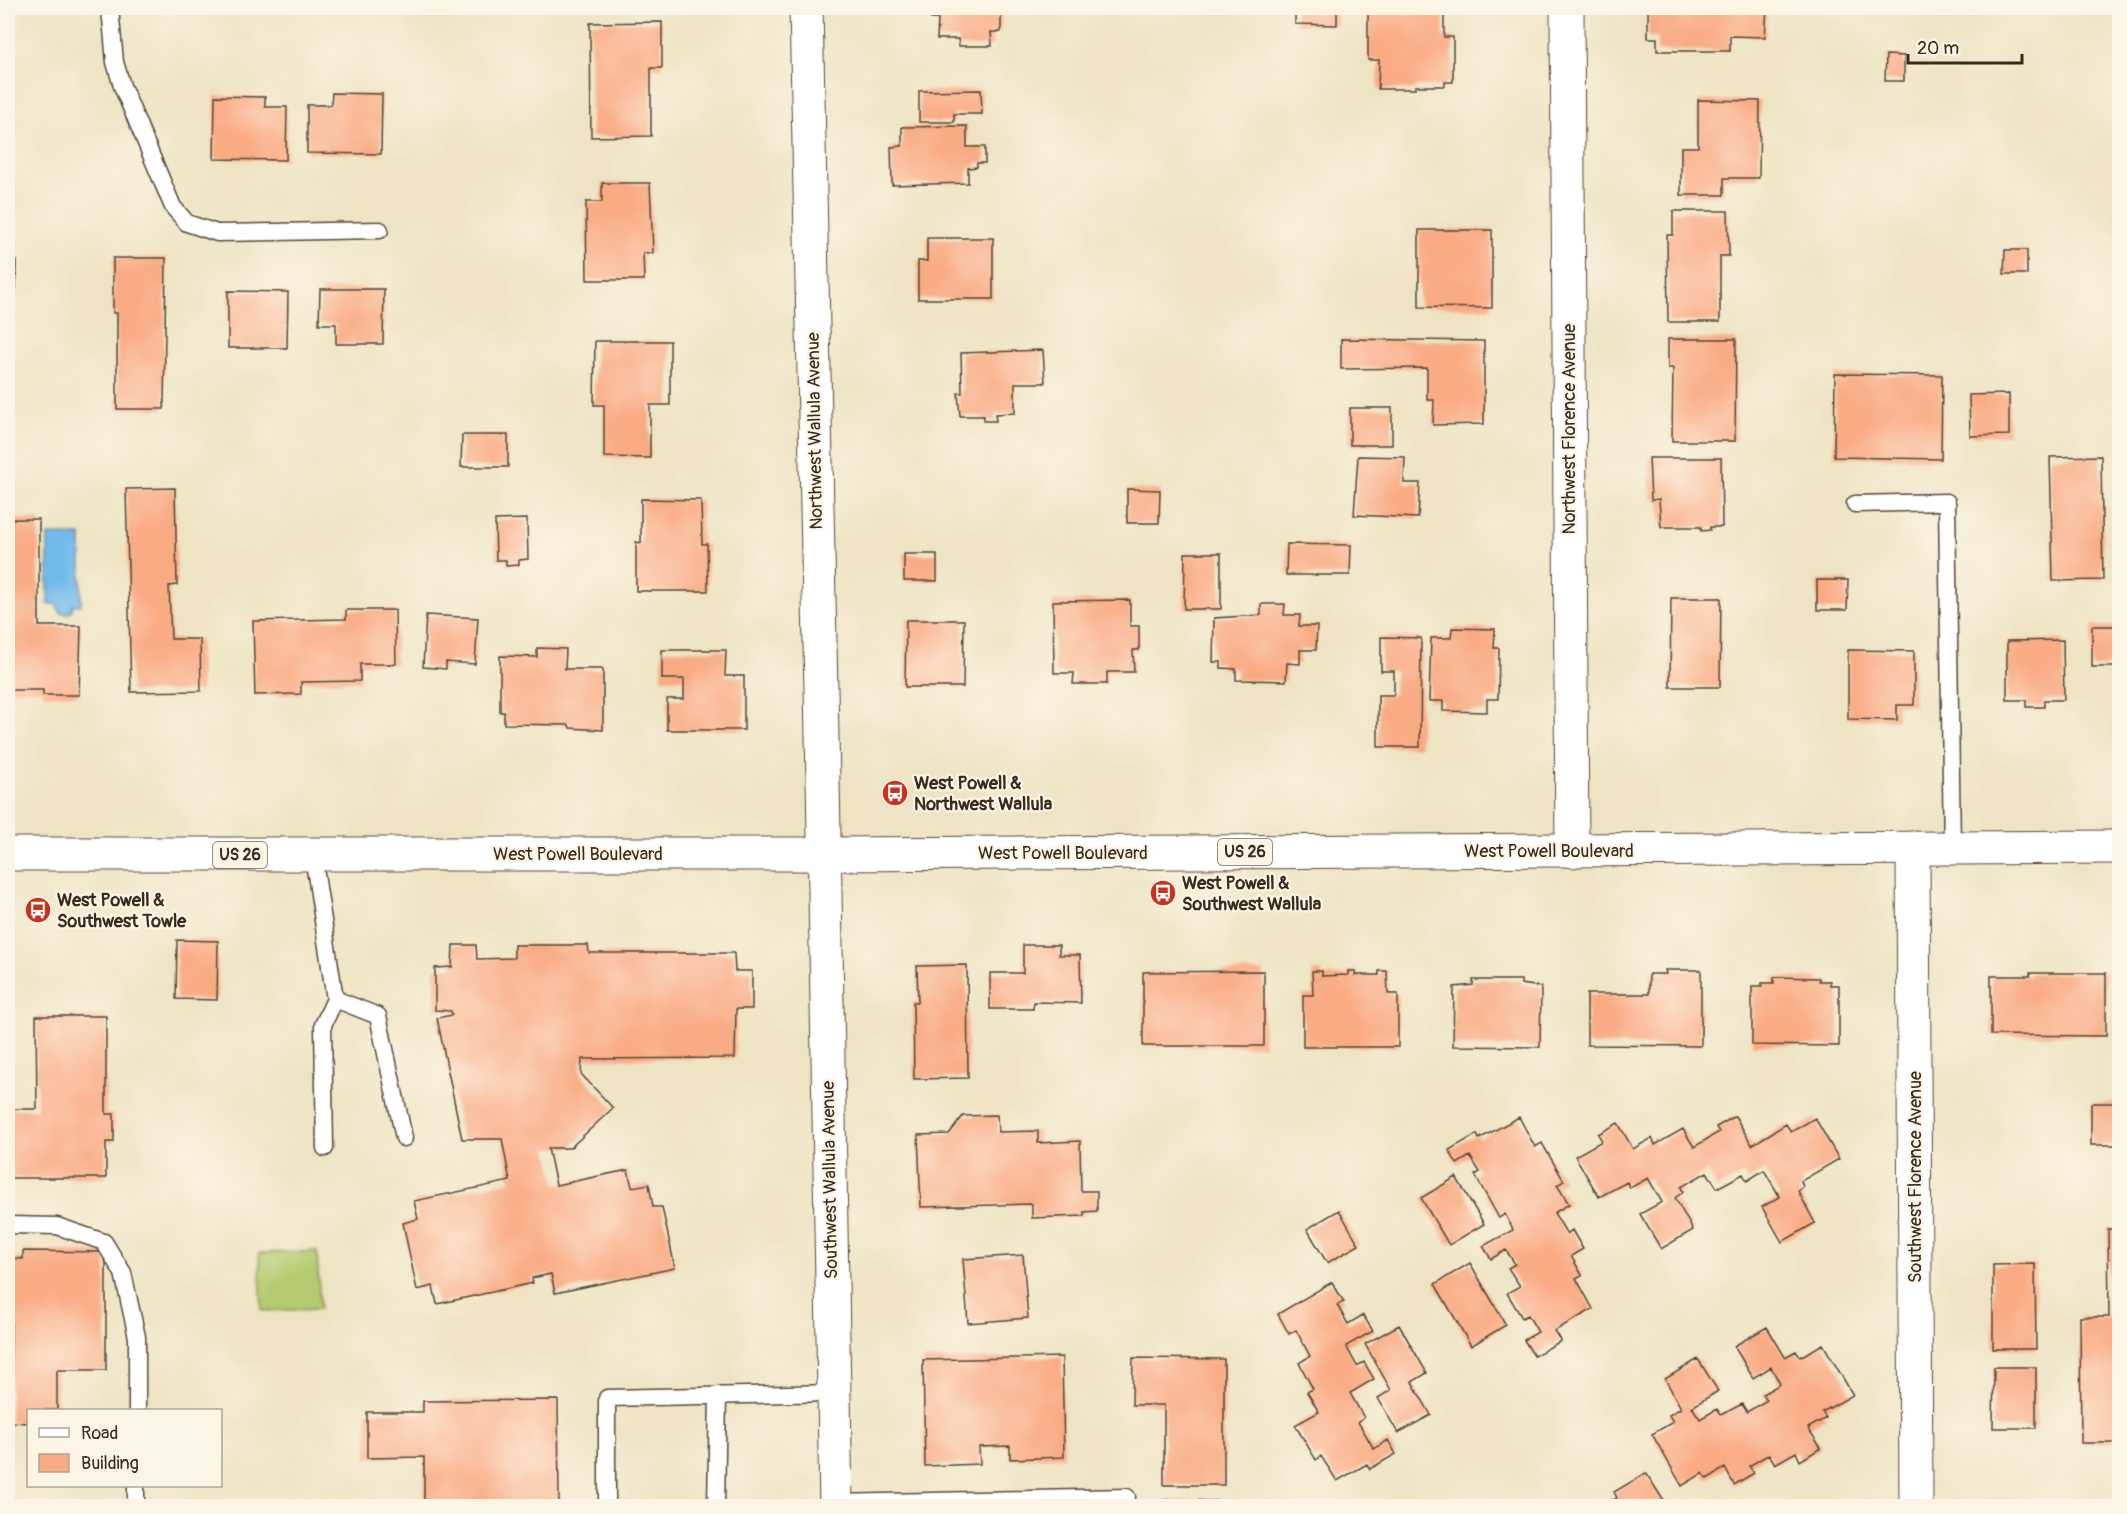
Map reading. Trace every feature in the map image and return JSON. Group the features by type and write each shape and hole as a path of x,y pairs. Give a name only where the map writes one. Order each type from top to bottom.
{"street":[{"name":"Northwest Wallula Avenue","path":"806,8 824,854"},
{"name":"Northwest Florence Avenue","path":"1567,8 1572,851"},
{"name":"West Powell Boulevard","path":"8,854 824,854 2120,847"},
{"name":"Southwest Florence Avenue","path":"1913,848 1916,1506"},
{"name":"Southwest Wallula Avenue","path":"824,854 836,1505"}],"lane":[{"path":"110,8 115,62 122,86 173,207 187,223 217,233 380,230"},
{"path":"1855,504 1947,502 1952,848"},
{"path":"313,855 335,999 323,1025 325,1148"},
{"path":"335,999 378,1016 404,1138"},
{"path":"8,1225 57,1226 104,1242 123,1273 137,1337 137,1409"},
{"path":"607,1506 607,1398 834,1393"},
{"path":"716,1506 718,1395"},
{"path":"136,1487 136,1506"},
{"path":"836,1505 1127,1497"}],"green space":[{"path":"317,1251 320,1309 262,1311 259,1253"}],"water":[{"path":"48,535 81,535 81,605 73,605 68,614 61,613 56,604 48,604"}],"building":[{"path":"8,8 13,8 12,25 8,25"},
{"path":"931,8 1001,8 1001,32 991,32 992,46 959,46 958,39 937,39 938,19 931,19"},
{"path":"1295,8 1337,8 1337,25 1295,24"},
{"path":"1767,8 1765,37 1730,36 1730,51 1657,51 1657,38 1648,38 1648,9"},
{"path":"1368,13 1444,13 1444,37 1453,37 1453,82 1445,82 1445,86 1415,86 1415,89 1378,89 1379,60 1368,60"},
{"path":"662,22 662,68 651,68 651,136 591,137 590,23"},
{"path":"1886,55 1904,56 1904,81 1885,81"},
{"path":"981,90 982,114 954,114 954,122 919,122 919,91"},
{"path":"332,93 382,94 381,154 307,153 307,105 331,105"},
{"path":"215,96 265,97 265,107 287,107 286,160 214,159"},
{"path":"1698,100 1760,101 1759,178 1724,178 1724,195 1681,195 1681,147 1698,147"},
{"path":"967,126 967,147 985,147 985,163 977,163 977,167 968,168 968,183 892,185 891,147 902,146 902,127"},
{"path":"602,183 650,183 653,253 643,253 644,280 587,280 586,202 602,202"},
{"path":"1673,211 1728,211 1729,256 1720,256 1720,322 1668,322 1667,235 1673,235"},
{"path":"1419,230 1492,230 1492,308 1419,307"},
{"path":"927,238 993,238 993,299 918,299 918,261 927,261"},
{"path":"2005,250 2027,250 2027,274 2004,274"},
{"path":"113,258 166,258 164,409 117,409 117,313 113,313"},
{"path":"8,261 16,261 16,289 8,289"},
{"path":"320,289 384,289 383,344 336,344 336,324 319,324"},
{"path":"228,291 288,292 287,348 228,348"},
{"path":"1341,339 1484,341 1484,424 1433,425 1434,400 1427,400 1427,368 1341,369"},
{"path":"1668,339 1736,339 1735,441 1672,441 1673,368 1668,368"},
{"path":"595,341 670,341 670,405 650,405 650,458 604,457 604,405 594,405"},
{"path":"1043,350 1045,383 1015,383 1015,413 995,414 996,421 984,421 984,416 960,416 958,393 962,393 961,353"},
{"path":"1835,374 1942,375 1941,459 1834,457"},
{"path":"2009,394 2009,435 1970,436 1969,395"},
{"path":"1350,408 1392,408 1392,445 1350,445"},
{"path":"462,435 508,435 508,467 461,467"},
{"path":"1358,456 1405,457 1404,483 1420,483 1418,518 1354,515"},
{"path":"2101,456 2103,580 2053,581 2050,457"},
{"path":"1649,458 1721,458 1722,527 1710,527 1710,530 1701,531 1701,527 1661,527 1659,499 1651,500"},
{"path":"175,488 177,585 169,586 171,639 200,639 201,691 131,692 126,489"},
{"path":"1127,489 1160,490 1159,523 1127,523"},
{"path":"641,499 701,500 702,544 707,544 708,591 636,591 636,542 641,543"},
{"path":"8,519 39,519 39,626 81,626 79,695 43,695 43,690 8,690"},
{"path":"527,519 528,559 519,560 519,565 506,566 506,560 496,560 495,520"},
{"path":"1287,544 1351,545 1350,575 1286,575"},
{"path":"1185,553 1221,553 1221,609 1184,609"},
{"path":"904,554 937,554 937,581 904,581"},
{"path":"1817,580 1848,580 1847,610 1817,610"},
{"path":"1671,598 1721,598 1720,687 1670,687"},
{"path":"1130,600 1130,626 1139,626 1139,650 1133,650 1134,672 1107,672 1107,684 1073,684 1074,673 1054,673 1053,601"},
{"path":"1261,604 1285,604 1284,615 1300,615 1299,626 1317,626 1316,650 1300,650 1300,664 1287,663 1286,681 1236,680 1236,669 1221,668 1221,662 1213,662 1214,618 1261,615"},
{"path":"346,610 395,610 396,664 360,664 360,681 301,682 301,694 255,695 253,621 346,619"},
{"path":"426,615 478,618 475,664 446,662 446,669 423,667"},
{"path":"906,620 964,620 963,687 905,687"},
{"path":"2092,626 2120,626 2120,667 2092,667"},
{"path":"1452,628 1495,629 1494,648 1499,648 1498,699 1487,699 1487,712 1443,711 1443,701 1429,701 1431,638 1451,638"},
{"path":"1381,637 1421,638 1420,747 1378,747 1378,695 1394,695 1394,671 1381,671"},
{"path":"2063,640 2064,700 2044,700 2044,707 2026,707 2026,700 2007,700 2007,641"},
{"path":"537,648 566,649 565,669 603,669 603,730 570,728 569,725 504,724 504,712 500,712 500,656 537,657"},
{"path":"662,650 726,650 725,676 744,676 744,730 667,730 667,699 684,699 684,679 662,679"},
{"path":"1848,650 1914,651 1914,705 1897,705 1897,720 1848,719"},
{"path":"177,940 218,941 217,1000 176,999"},
{"path":"453,945 476,945 477,959 514,958 514,945 588,945 589,953 734,953 735,971 752,971 752,1009 736,1009 735,1058 582,1059 581,1074 613,1108 570,1148 548,1148 556,1185 628,1170 632,1187 649,1184 653,1207 662,1207 675,1268 555,1293 551,1274 532,1278 533,1283 437,1304 433,1286 417,1290 403,1223 418,1219 414,1201 510,1181 502,1139 462,1139 437,1018 452,1015 451,1011 435,1010 435,968 452,967"},
{"path":"1023,945 1059,945 1059,955 1080,955 1081,1003 1034,1002 1033,1009 990,1009 990,973 1023,973"},
{"path":"967,965 968,1078 914,1079 913,1002 918,1002 917,966"},
{"path":"1665,970 1701,970 1701,1046 1587,1045 1587,994 1649,994 1649,974 1666,974"},
{"path":"1264,971 1264,1046 1143,1046 1143,972"},
{"path":"1312,971 1322,971 1322,976 1348,975 1348,971 1356,971 1355,975 1379,975 1379,971 1387,971 1388,994 1398,994 1398,1047 1303,1047 1303,995 1313,995"},
{"path":"2030,973 2106,973 2106,1036 1991,1035 1991,976 2030,976"},
{"path":"1774,977 1819,978 1819,981 1830,981 1830,985 1839,985 1839,1046 1752,1045 1752,986 1774,983"},
{"path":"1473,980 1521,980 1521,984 1541,987 1540,1047 1453,1046 1454,987 1473,985"},
{"path":"36,1016 106,1016 106,1114 114,1114 114,1142 106,1142 106,1178 8,1178 8,1109 37,1109"},
{"path":"2091,1103 2120,1103 2120,1145 2091,1145"},
{"path":"997,1115 998,1132 1038,1131 1038,1143 1080,1141 1081,1191 1097,1191 1097,1211 1084,1212 1084,1216 1032,1218 1032,1204 921,1207 918,1135 949,1134 963,1116"},
{"path":"1735,1116 1752,1145 1786,1124 1791,1132 1815,1118 1839,1159 1801,1181 1803,1187 1798,1191 1815,1223 1782,1242 1762,1207 1780,1197 1764,1170 1747,1181 1743,1174 1717,1188 1707,1172 1681,1187 1683,1192 1675,1198 1693,1230 1661,1249 1640,1214 1662,1202 1648,1178 1630,1188 1627,1182 1599,1197 1575,1156 1602,1141 1598,1134 1618,1123 1633,1149 1652,1138 1655,1145 1683,1129 1694,1147 1719,1132 1716,1127"},
{"path":"1519,1117 1535,1147 1542,1143 1564,1181 1557,1185 1569,1204 1554,1213 1567,1234 1572,1230 1583,1249 1571,1256 1582,1275 1576,1278 1593,1309 1554,1331 1561,1341 1534,1356 1524,1340 1538,1332 1528,1315 1522,1318 1507,1293 1520,1286 1508,1268 1515,1264 1506,1250 1491,1259 1483,1246 1513,1230 1505,1214 1499,1218 1475,1175 1480,1172 1470,1156 1457,1164 1449,1150 1477,1134 1479,1139"},
{"path":"1456,1177 1484,1224 1449,1245 1421,1198"},
{"path":"1339,1210 1359,1245 1327,1263 1307,1229"},
{"path":"2108,1229 2120,1229 2120,1443 2081,1443 2080,1317 2109,1317"},
{"path":"23,1251 106,1252 106,1370 57,1370 57,1409 27,1409 27,1423 10,1422 11,1321 8,1321 8,1258 23,1259"},
{"path":"1023,1255 1028,1318 968,1323 963,1259"},
{"path":"1470,1263 1506,1325 1471,1346 1435,1284"},
{"path":"2035,1264 2036,1349 1993,1349 1993,1265"},
{"path":"1332,1282 1344,1302 1337,1305 1348,1324 1363,1315 1373,1331 1346,1346 1357,1366 1364,1362 1374,1379 1350,1393 1364,1418 1358,1422 1374,1449 1388,1440 1396,1454 1370,1469 1367,1464 1337,1481 1321,1456 1316,1460 1295,1425 1319,1412 1307,1392 1313,1389 1299,1363 1310,1356 1296,1330 1289,1334 1278,1314"},
{"path":"1399,1325 1427,1373 1412,1382 1431,1415 1398,1433 1378,1398 1391,1390 1365,1344"},
{"path":"1767,1327 1785,1357 1796,1351 1800,1357 1823,1344 1853,1395 1822,1412 1826,1418 1808,1428 1821,1448 1800,1461 1796,1452 1775,1464 1769,1454 1749,1466 1754,1473 1734,1485 1725,1468 1707,1479 1703,1473 1682,1486 1652,1434 1673,1422 1669,1415 1681,1408 1665,1379 1698,1359 1718,1391 1692,1407 1700,1419 1717,1409 1721,1415 1742,1404 1747,1412 1767,1400 1763,1394 1780,1384 1771,1367 1753,1378 1734,1346"},
{"path":"1062,1357 1064,1457 1010,1459 1010,1446 979,1447 980,1464 925,1466 923,1360"},
{"path":"1133,1358 1224,1359 1224,1485 1164,1485 1164,1405 1132,1405"},
{"path":"1994,1367 2036,1367 2036,1428 1993,1428"},
{"path":"558,1400 559,1506 424,1506 424,1457 367,1458 367,1412 423,1412 423,1401"},
{"path":"1646,1473 1667,1506 1602,1506 1617,1498 1614,1492"},
{"path":"1165,1500 1224,1501 1224,1506 1165,1506"},
{"path":"1995,1502 2037,1502 2037,1506 1995,1506"}],"place":[{"name":"West Powell & Northwest Wallula","path":"895,793"},
{"name":"West Powell & Southwest Wallula","path":"1163,893"},
{"name":"West Powell & Southwest Towle","path":"38,910"}]}
